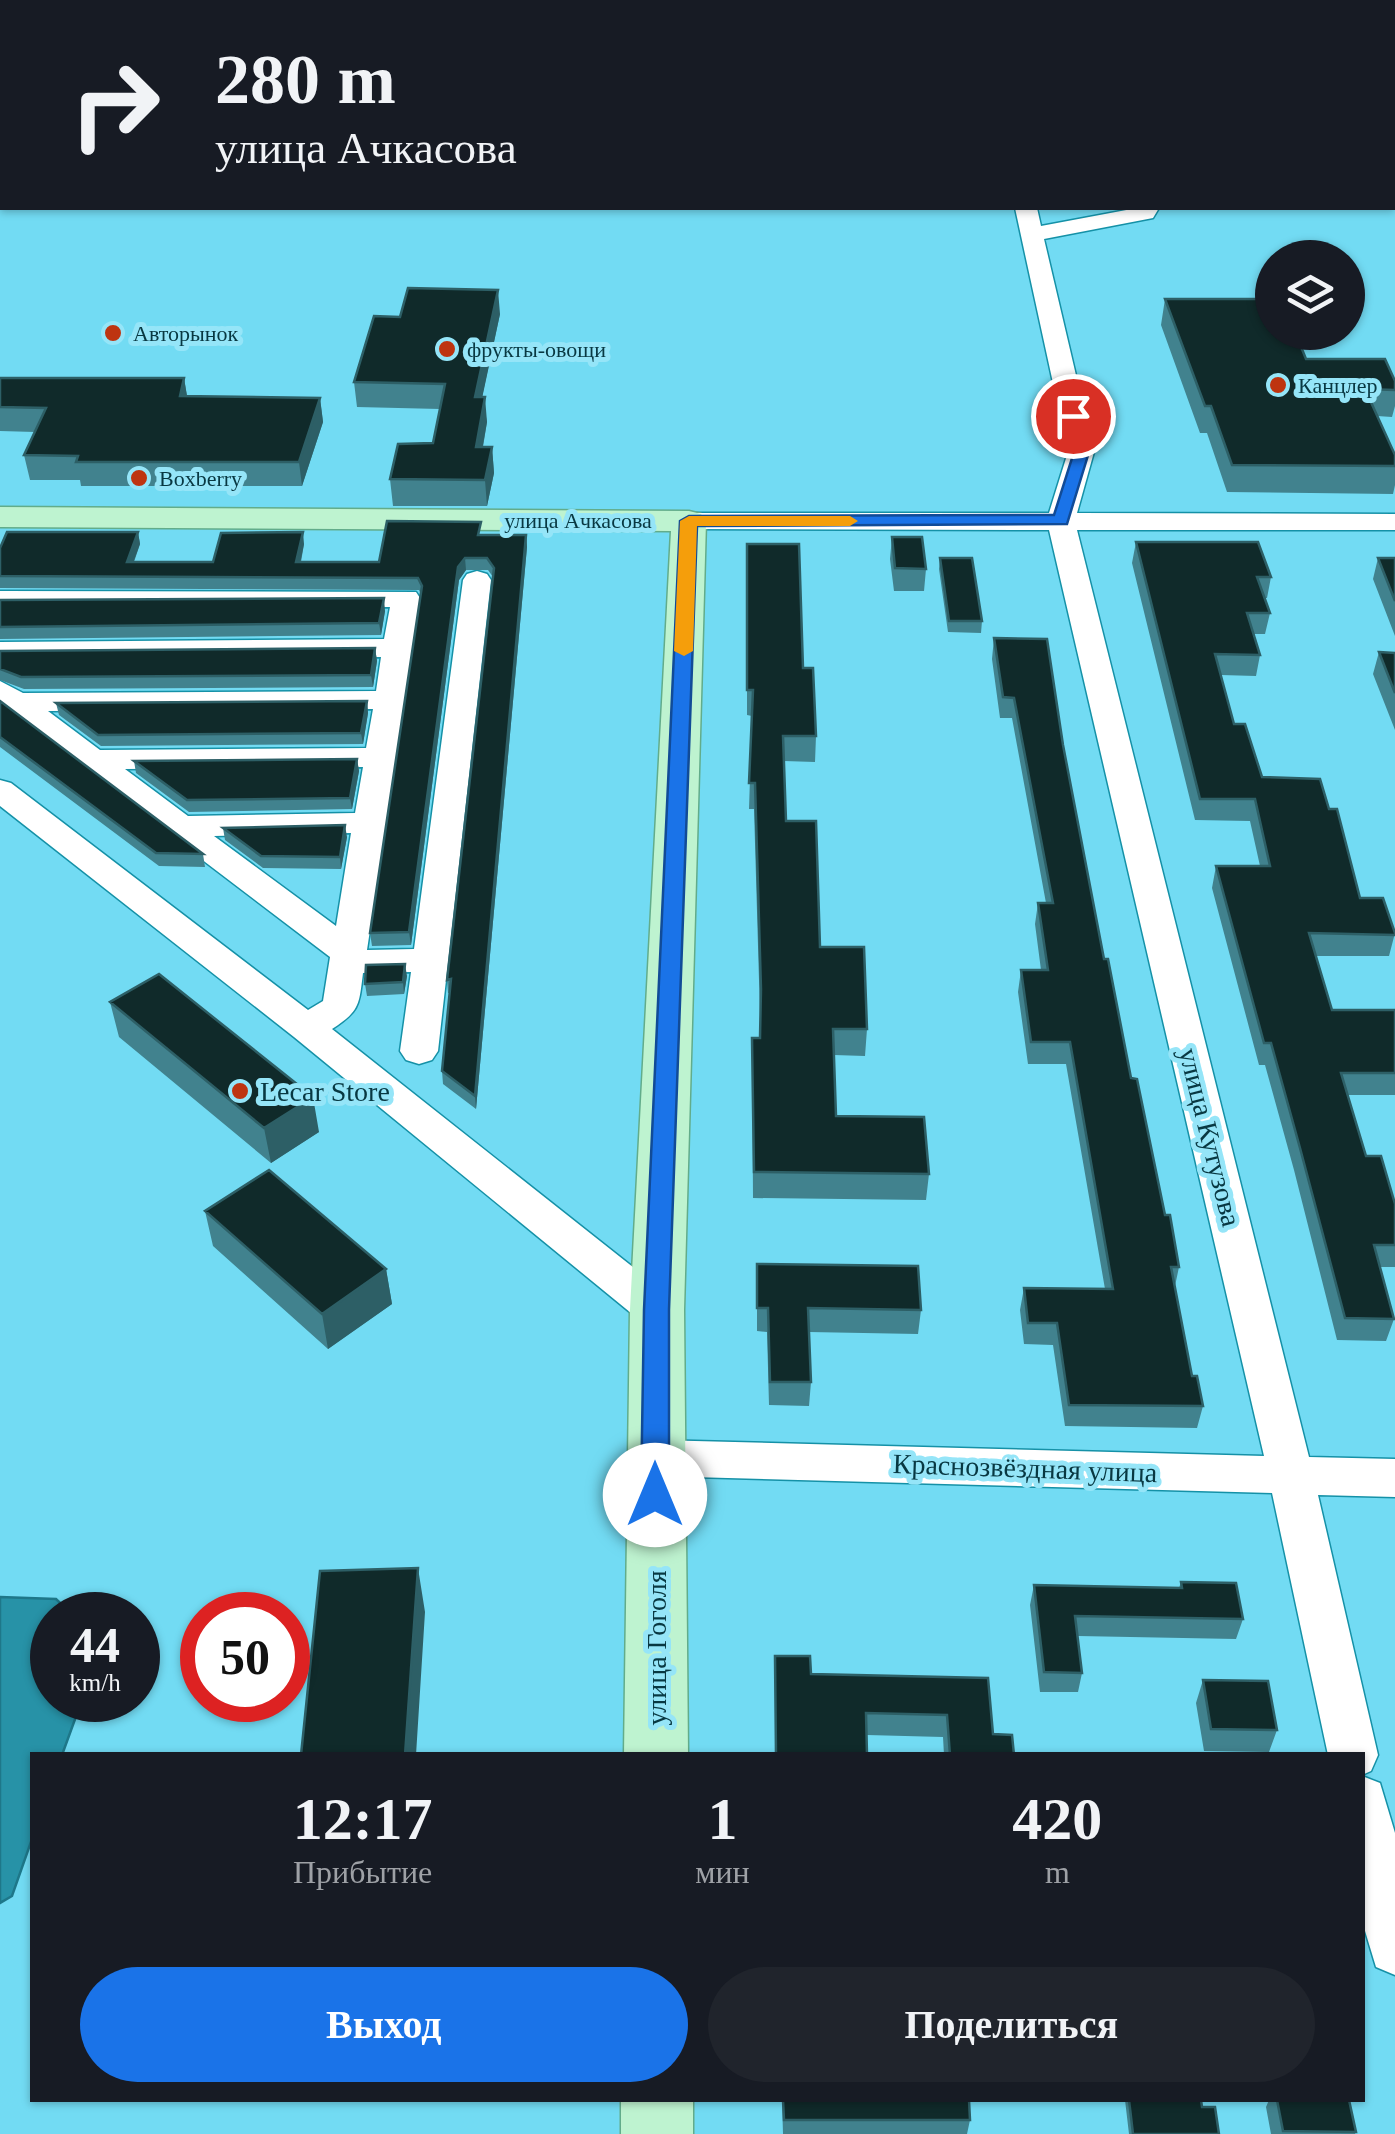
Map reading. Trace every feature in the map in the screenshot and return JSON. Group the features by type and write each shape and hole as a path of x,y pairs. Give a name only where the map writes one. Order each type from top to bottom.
{"main road":[{"name":"улица Ачкасова","path":"0,517 689,521"},
{"name":"улица Гоголя","path":"656,1752 657,1310 689,521"},
{"path":"657,2102 657,2134"}],"street":[{"path":"1026,210 1082,452 1061,520"},
{"path":"1032,235 1120,220 1146,210"},
{"name":"улица Кутузова","path":"1061,520 1291,1475 1351,1752"},
{"name":"улица Ачкасова","path":"689,521 1395,522"},
{"path":"419,1051 477,580"},
{"path":"0,600 406,598 340,1007 308,1028"},
{"path":"0,651 398,648"},
{"path":"8,696 348,958 430,960"},
{"path":"8,696 389,700"},
{"path":"92,760 380,758"},
{"path":"0,790 308,1028 657,1310"},
{"path":"179,826 370,823"},
{"name":"Краснозвёздная улица","path":"655,1458 1395,1478"},
{"path":"1365,1813 1395,1948"}],"water":[{"path":"0,1597 30,1598 30,1722 74,1722 63,1752 30,1752 30,1845 12,1896 0,1903"}],"building":[{"path":"408,288 498,290 475,397 485,397 476,447 492,447 485,480 390,479 398,444 433,443 445,384 354,382 374,316 400,317"},
{"path":"1165,299 1255,299 1255,350 1302,350 1306,359 1385,359 1395,390 1365,389 1395,455 1395,466 1232,465 1211,406 1205,406"},
{"path":"0,378 184,378 180,396 320,398 299,462 76,462 78,456 24,455 46,408 0,407"},
{"path":"387,521 481,522 478,535 526,535 475,1096 442,1071 451,979 447,980 494,568 487,558 465,558 458,567 409,932 370,933 422,586 418,578 0,576 0,548 7,532 138,532 127,562 213,562 221,533 303,532 296,562 379,562"},
{"path":"892,537 922,537 926,569 895,568"},
{"path":"1136,542 1258,542 1271,577 1257,577 1270,613 1247,613 1260,655 1215,654 1234,724 1245,724 1262,777 1320,779 1329,809 1337,809 1360,898 1383,898 1395,933 1309,933 1332,1010 1395,1010 1395,1073 1341,1073 1366,1156 1381,1156 1395,1204 1395,1245 1374,1245 1394,1319 1345,1318 1271,1043 1264,1043 1216,866 1270,866 1255,799 1200,799"},
{"path":"747,544 799,544 803,668 813,668 816,736 783,736 786,821 816,821 820,947 864,947 867,1029 833,1029 836,1116 924,1117 929,1174 754,1172 752,1038 760,1038 761,989 755,783 749,783 753,690 747,690"},
{"path":"940,558 972,558 982,621 949,621"},
{"path":"1378,558 1395,558 1395,601"},
{"path":"384,598 379,623 0,627 0,600"},
{"path":"994,638 1047,639 1104,959 1108,959 1131,1078 1137,1079 1165,1215 1170,1215 1179,1267 1171,1267 1192,1376 1197,1376 1203,1406 1069,1405 1057,1323 1028,1323 1024,1288 1113,1289 1070,1042 1031,1042 1021,970 1048,970 1038,903 1053,903 1014,698 1003,697"},
{"path":"375,648 371,675 21,677 0,669 0,651"},
{"path":"1379,652 1395,653 1395,693"},
{"path":"0,701 203,854 156,853 0,737"},
{"path":"367,701 361,733 98,735 56,703"},
{"path":"357,759 350,798 187,800 134,761"},
{"path":"345,825 340,857 261,856 223,828"},
{"path":"405,964 403,982 365,984 366,965"},
{"path":"159,974 313,1097 264,1128 110,1002"},
{"path":"269,1170 386,1269 322,1314 205,1211"},
{"path":"757,1264 918,1266 921,1310 808,1308 811,1382 770,1382 768,1308 757,1308"},
{"path":"418,1568 405,1752 301,1752 304,1722 310,1722 310,1668 320,1571"},
{"path":"1181,1582 1236,1583 1243,1619 1075,1616 1082,1673 1044,1672 1034,1585 1182,1588"},
{"path":"775,1656 810,1656 811,1674 988,1678 993,1734 1012,1735 1014,1752 950,1752 947,1715 866,1713 867,1752 776,1752"},
{"path":"1203,1680 1268,1681 1277,1730 1211,1729"},
{"path":"783,2102 969,2102 970,2120 784,2120"},
{"path":"1129,2102 1201,2102 1202,2107 1215,2107 1219,2134 1133,2134"},
{"path":"1277,2102 1349,2102 1356,2132 1283,2131"}],"slow traffic":[{"path":"684,651 689,521 850,521"}],"place":[{"name":"Авторынок","path":"113,333"},
{"name":"фрукты-овощи","path":"447,349"},
{"name":"Канцлер","path":"1278,385"},
{"name":"Boxberry","path":"139,478"},
{"name":"Lecar Store","path":"240,1091"}],"route":[{"path":"655,1495 657,1310 689,521 1061,520 1082,452 1073,416"}]}
